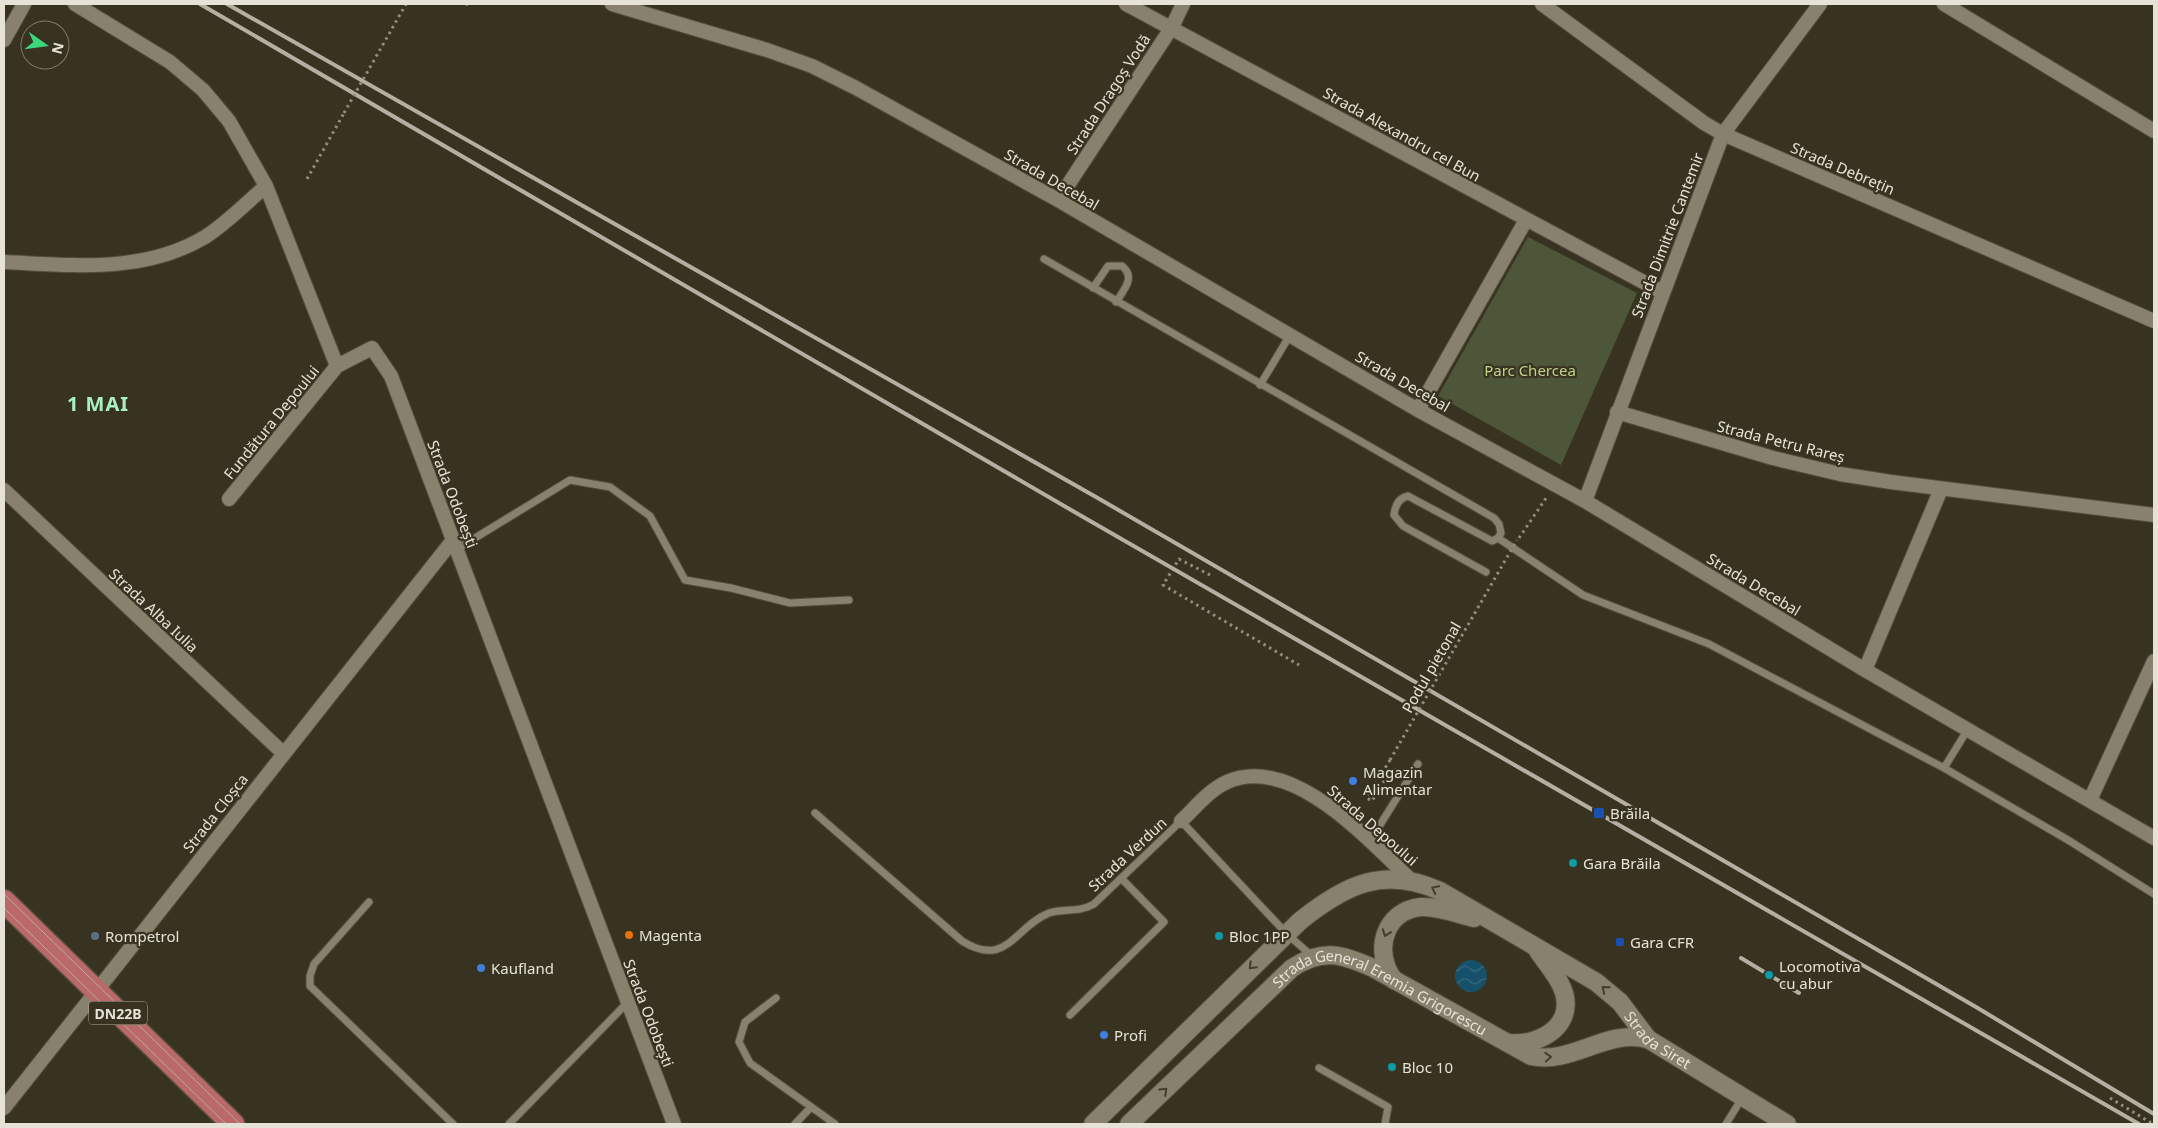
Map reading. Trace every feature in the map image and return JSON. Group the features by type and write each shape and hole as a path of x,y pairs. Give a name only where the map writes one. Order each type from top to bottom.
{"main road":[{"name":"DN22B","path":"4,901 233,1124"}],"street":[{"path":"4,40 24,4"},
{"path":"75,4 170,62 203,90 228,121 266,186 337,366"},
{"name":"Strada Decebal","path":"612,4 767,50 812,66 856,88 1058,200 1418,410 1585,501 1865,670 1968,728 2154,838"},
{"name":"Strada Alexandru cel Bun","path":"1126,4 1172,27 1662,292"},
{"name":"Strada Dragoș Vodă","path":"1058,200 1172,27 1183,4"},
{"name":"Strada Debrețin","path":"1542,4 1704,123 1723,134 2154,321"},
{"name":"Strada Dimitrie Cantemir","path":"1585,501 1723,134 1820,4"},
{"path":"1944,4 2154,131"},
{"path":"4,262 112,265 166,254 186,247 206,236 266,186"},
{"path":"1418,410 1526,220"},
{"name":"Strada Odobești","path":"337,366 372,348 391,376 674,1124"},
{"name":"Fundătura Depoului","path":"229,499 337,366"},
{"name":"Strada Petru Rareș","path":"1617,412 1840,474 1941,489 2154,515"},
{"path":"1865,670 1941,489"},
{"name":"Strada Alba Iulia","path":"4,490 283,753"},
{"name":"Strada Cloșca","path":"4,1108 283,753 455,545"},
{"path":"2090,800 2154,661"},
{"name":"Strada Depoului","path":"1181,821 1220,786 1237,778 1260,778 1283,782 1313,795 1330,806 1412,881"},
{"name":"Strada Siret","path":"1329,900 1352,888 1387,879 1412,881 1440,892 1596,982 1620,1002 1648,1039 1787,1124"},
{"name":"Strada General Eremia Grigorescu","path":"1094,1124 1286,933 1329,900"},
{"name":"Strada Siret","path":"1396,982 1386,970 1382,950 1386,930 1397,916 1412,908 1424,907 1491,922"},
{"name":"Strada Siret","path":"1503,1043 1520,1044 1540,1040 1556,1027 1563,1013 1565,998 1562,989 1536,948"},
{"name":"Strada General Eremia Grigorescu","path":"1129,1124 1292,968 1313,957 1329,955 1351,959 1396,982 1521,1053 1540,1058 1560,1056 1617,1038 1636,1036 1648,1039"}],"lane":[{"path":"1044,259 1494,518 1501,528 1498,538 1492,541 1408,496 1398,501 1394,515 1403,526 1486,572"},
{"path":"1094,288 1108,266 1122,266 1128,272 1129,280 1116,302"},
{"path":"1260,385 1290,335"},
{"path":"455,545 570,480 610,487 650,516 685,580 731,588 790,603 849,600"},
{"path":"1498,538 1562,583 1583,595 1716,647 1944,768 2154,894"},
{"path":"1944,768 1968,728"},
{"path":"1370,841 1418,764"},
{"name":"Strada Verdun","path":"815,813 962,941 974,949 995,950 1007,945 1038,919 1048,914 1086,909 1181,821 1286,933 1313,957"},
{"path":"1070,1015 1164,922 1121,878"},
{"path":"369,902 314,964 310,976 310,986 453,1124"},
{"path":"776,998 745,1022 739,1042 750,1063 835,1124"},
{"path":"509,1124 627,1003"},
{"path":"1319,1068 1388,1107 1385,1124"},
{"path":"1726,1124 1742,1098"},
{"path":"795,1124 811,1108"}],"path":[{"path":"307,179 406,4"},
{"name":"Podul pietonal","path":"1392,768 1372,801 1367,798 1537,508"},
{"path":"1210,575 1179,559 1163,584 1299,665"},
{"path":"2110,1098 2153,1124"}],"green space":[{"name":"Parc Chercea","path":"1528,237 1637,293 1561,465 1438,396"}],"water":[{"path":"1471,960 1482,965 1487,976 1482,987 1471,992 1460,987 1455,976 1460,965"}],"tram line":[{"path":"4,894 240,1124"},
{"path":"4,908 226,1124"}],"railway":[{"path":"200,4 1078,514 2139,1124"},
{"path":"227,4 1096,497 1976,1007 2154,1114"},
{"path":"1741,958 1799,993"}],"place":[{"name":"Magazin Alimentar","path":"1353,781"},
{"name":"Brăila","path":"1599,813"},
{"name":"Gara Brăila","path":"1573,863"},
{"name":"Magenta","path":"629,935"},
{"name":"Rompetrol","path":"95,936"},
{"name":"Bloc 1PP","path":"1219,936"},
{"name":"Gara CFR","path":"1620,942"},
{"name":"Kaufland","path":"481,968"},
{"name":"Locomotiva cu abur","path":"1769,975"},
{"name":"Profi","path":"1104,1035"},
{"name":"Bloc 10","path":"1392,1067"}],"district":[{"name":"1 MAI","path":"98,403"}]}
